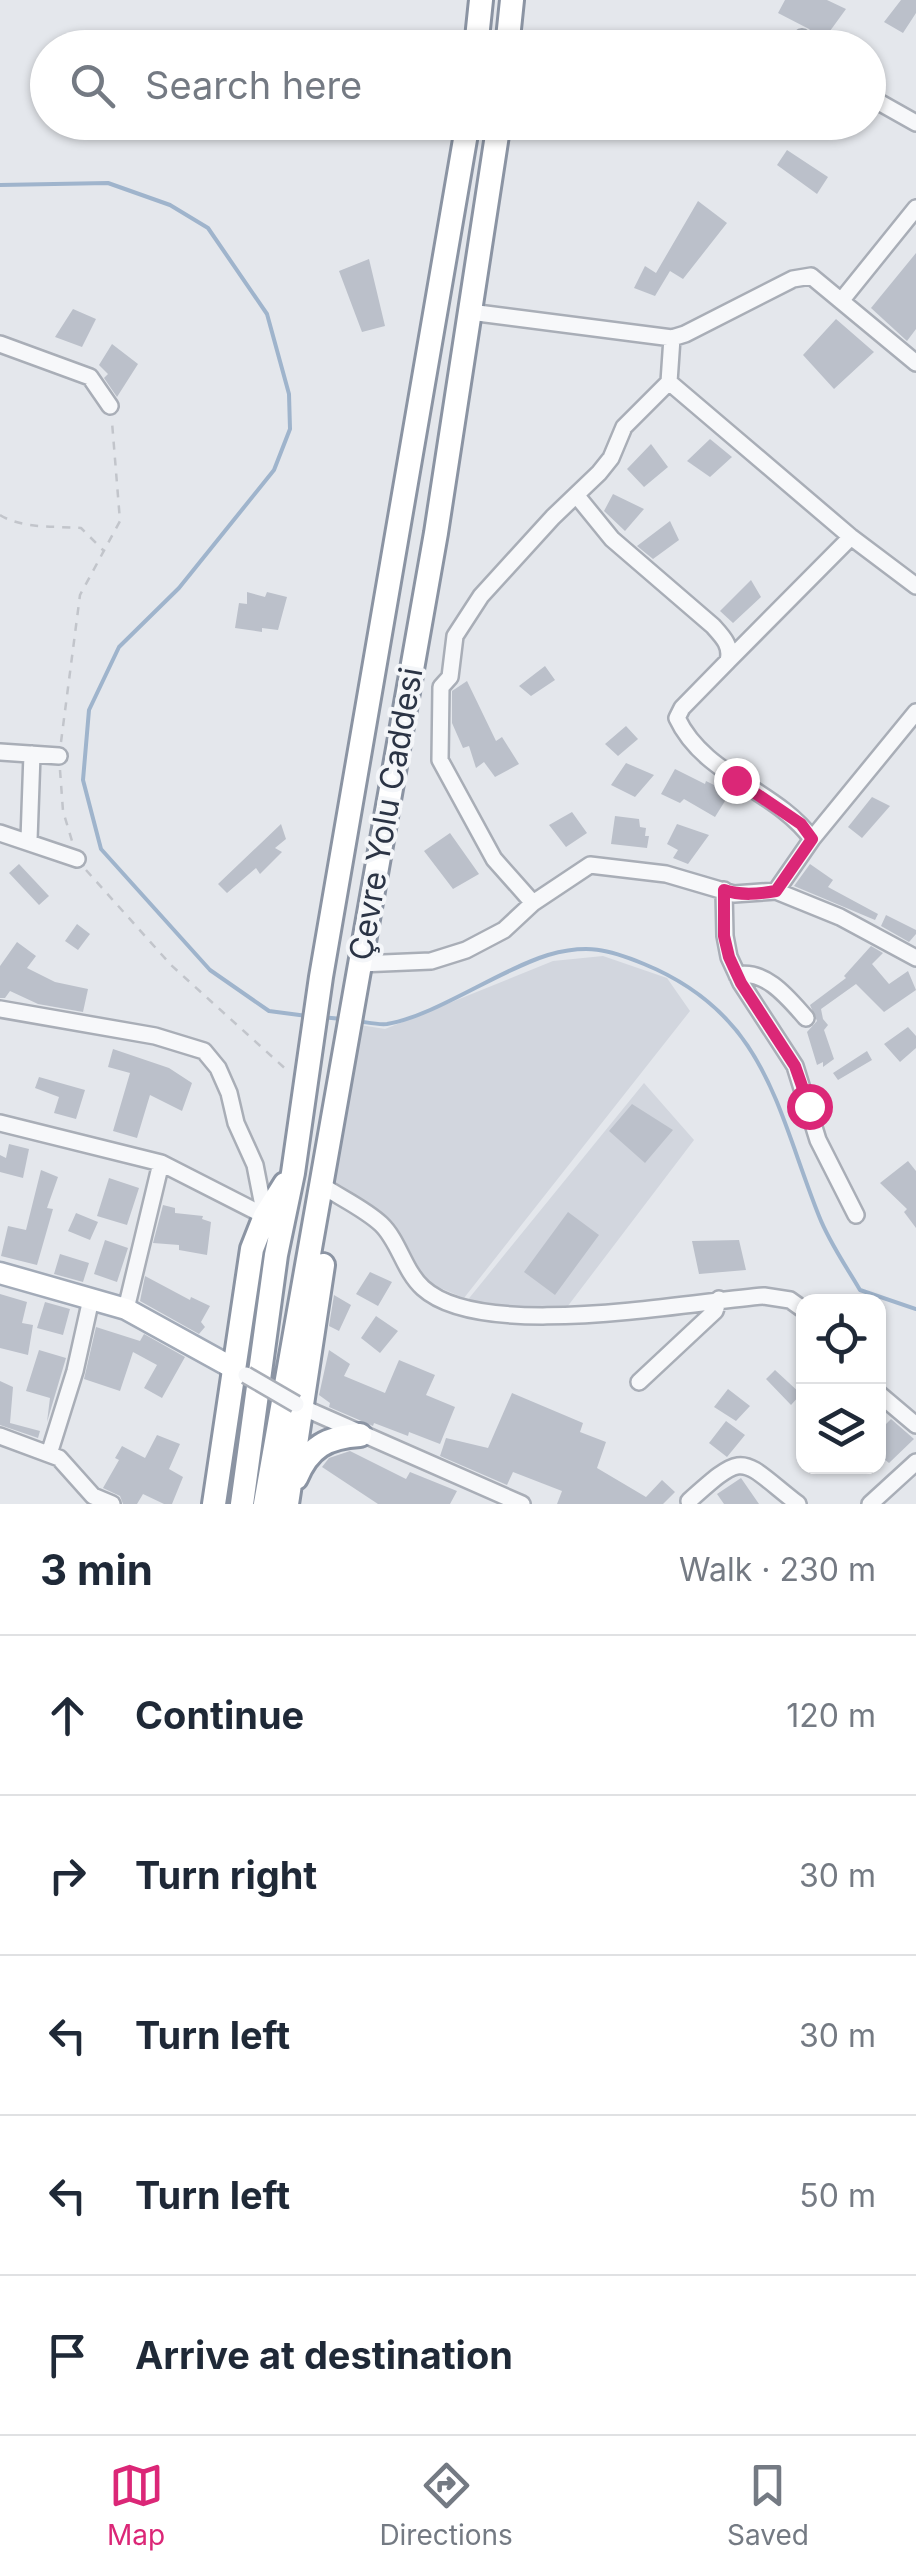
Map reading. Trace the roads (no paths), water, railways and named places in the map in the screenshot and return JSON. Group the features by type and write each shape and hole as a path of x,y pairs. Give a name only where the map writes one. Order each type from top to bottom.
{"highway":[{"path":"478,30 481,0"},
{"path":"509,30 512,0"},
{"name":"Çevre Yolu Caddesi","path":"242,1504 276,1255 293,1173 322,978 465,140"},
{"name":"Çevre Yolu Caddesi","path":"265,1504 436,534 496,140"},
{"path":"214,1504 240,1372 252,1250 265,1216 293,1173"},
{"path":"292,1501 300,1406 325,1252 324,1180"},
{"path":"292,1501 302,1465 318,1444 338,1436 360,1434"}],"main road":[{"path":"0,1273 126,1309 240,1372"}],"street":[{"path":"886,106 916,123"},
{"path":"841,301 916,208"},
{"path":"470,312 672,338 801,277 817,279 916,363"},
{"path":"532,903 494,859 440,760 441,687 450,677 455,636 480,596 612,458 624,427 669,382 672,338"},
{"path":"0,344 90,377 110,406"},
{"path":"669,382 852,538 916,586"},
{"path":"577,496 612,539 713,626 726,641 728,661"},
{"path":"812,839 801,824 736,780 686,738 677,718 682,708 852,538"},
{"path":"776,891 812,839 916,712"},
{"path":"0,752 60,756"},
{"path":"29,840 32,754"},
{"path":"0,833 77,858"},
{"path":"360,964 431,962 466,950 504,930 532,903 590,865 666,874 746,894 776,891 840,917 916,958"},
{"path":"724,890 724,936 737,974 795,1066 818,1140 856,1215"},
{"path":"737,974 752,974 774,986 806,1018"},
{"path":"0,1008 155,1036 204,1051 218,1068 229,1093 236,1123 254,1165 265,1216"},
{"path":"0,1123 161,1163 265,1216"},
{"path":"126,1309 161,1163"},
{"path":"324,1180 382,1224 424,1290 456,1305 500,1314 568,1317 719,1299 776,1297 796,1304"},
{"path":"49,1454 75,1371 91,1299"},
{"path":"639,1382 715,1311 719,1299"},
{"path":"240,1372 300,1406 522,1504"},
{"path":"886,1401 916,1425"},
{"path":"0,1436 60,1458 93,1496 112,1504"},
{"path":"870,1504 916,1462"},
{"path":"688,1501 728,1466 738,1465 754,1469 798,1504"}],"waterway":[{"path":"0,185 108,183 170,205 208,228 267,314 289,394 290,429 274,470 179,588 119,647 89,710 83,780 101,849 210,970 269,1011 307,1016"},
{"path":"356,1021 383,1024 406,1019 528,962 574,950 619,955 685,985 717,1009 742,1037 761,1068 823,1226 860,1290 916,1309"},
{"path":"321,1017 342,1019"}]}
